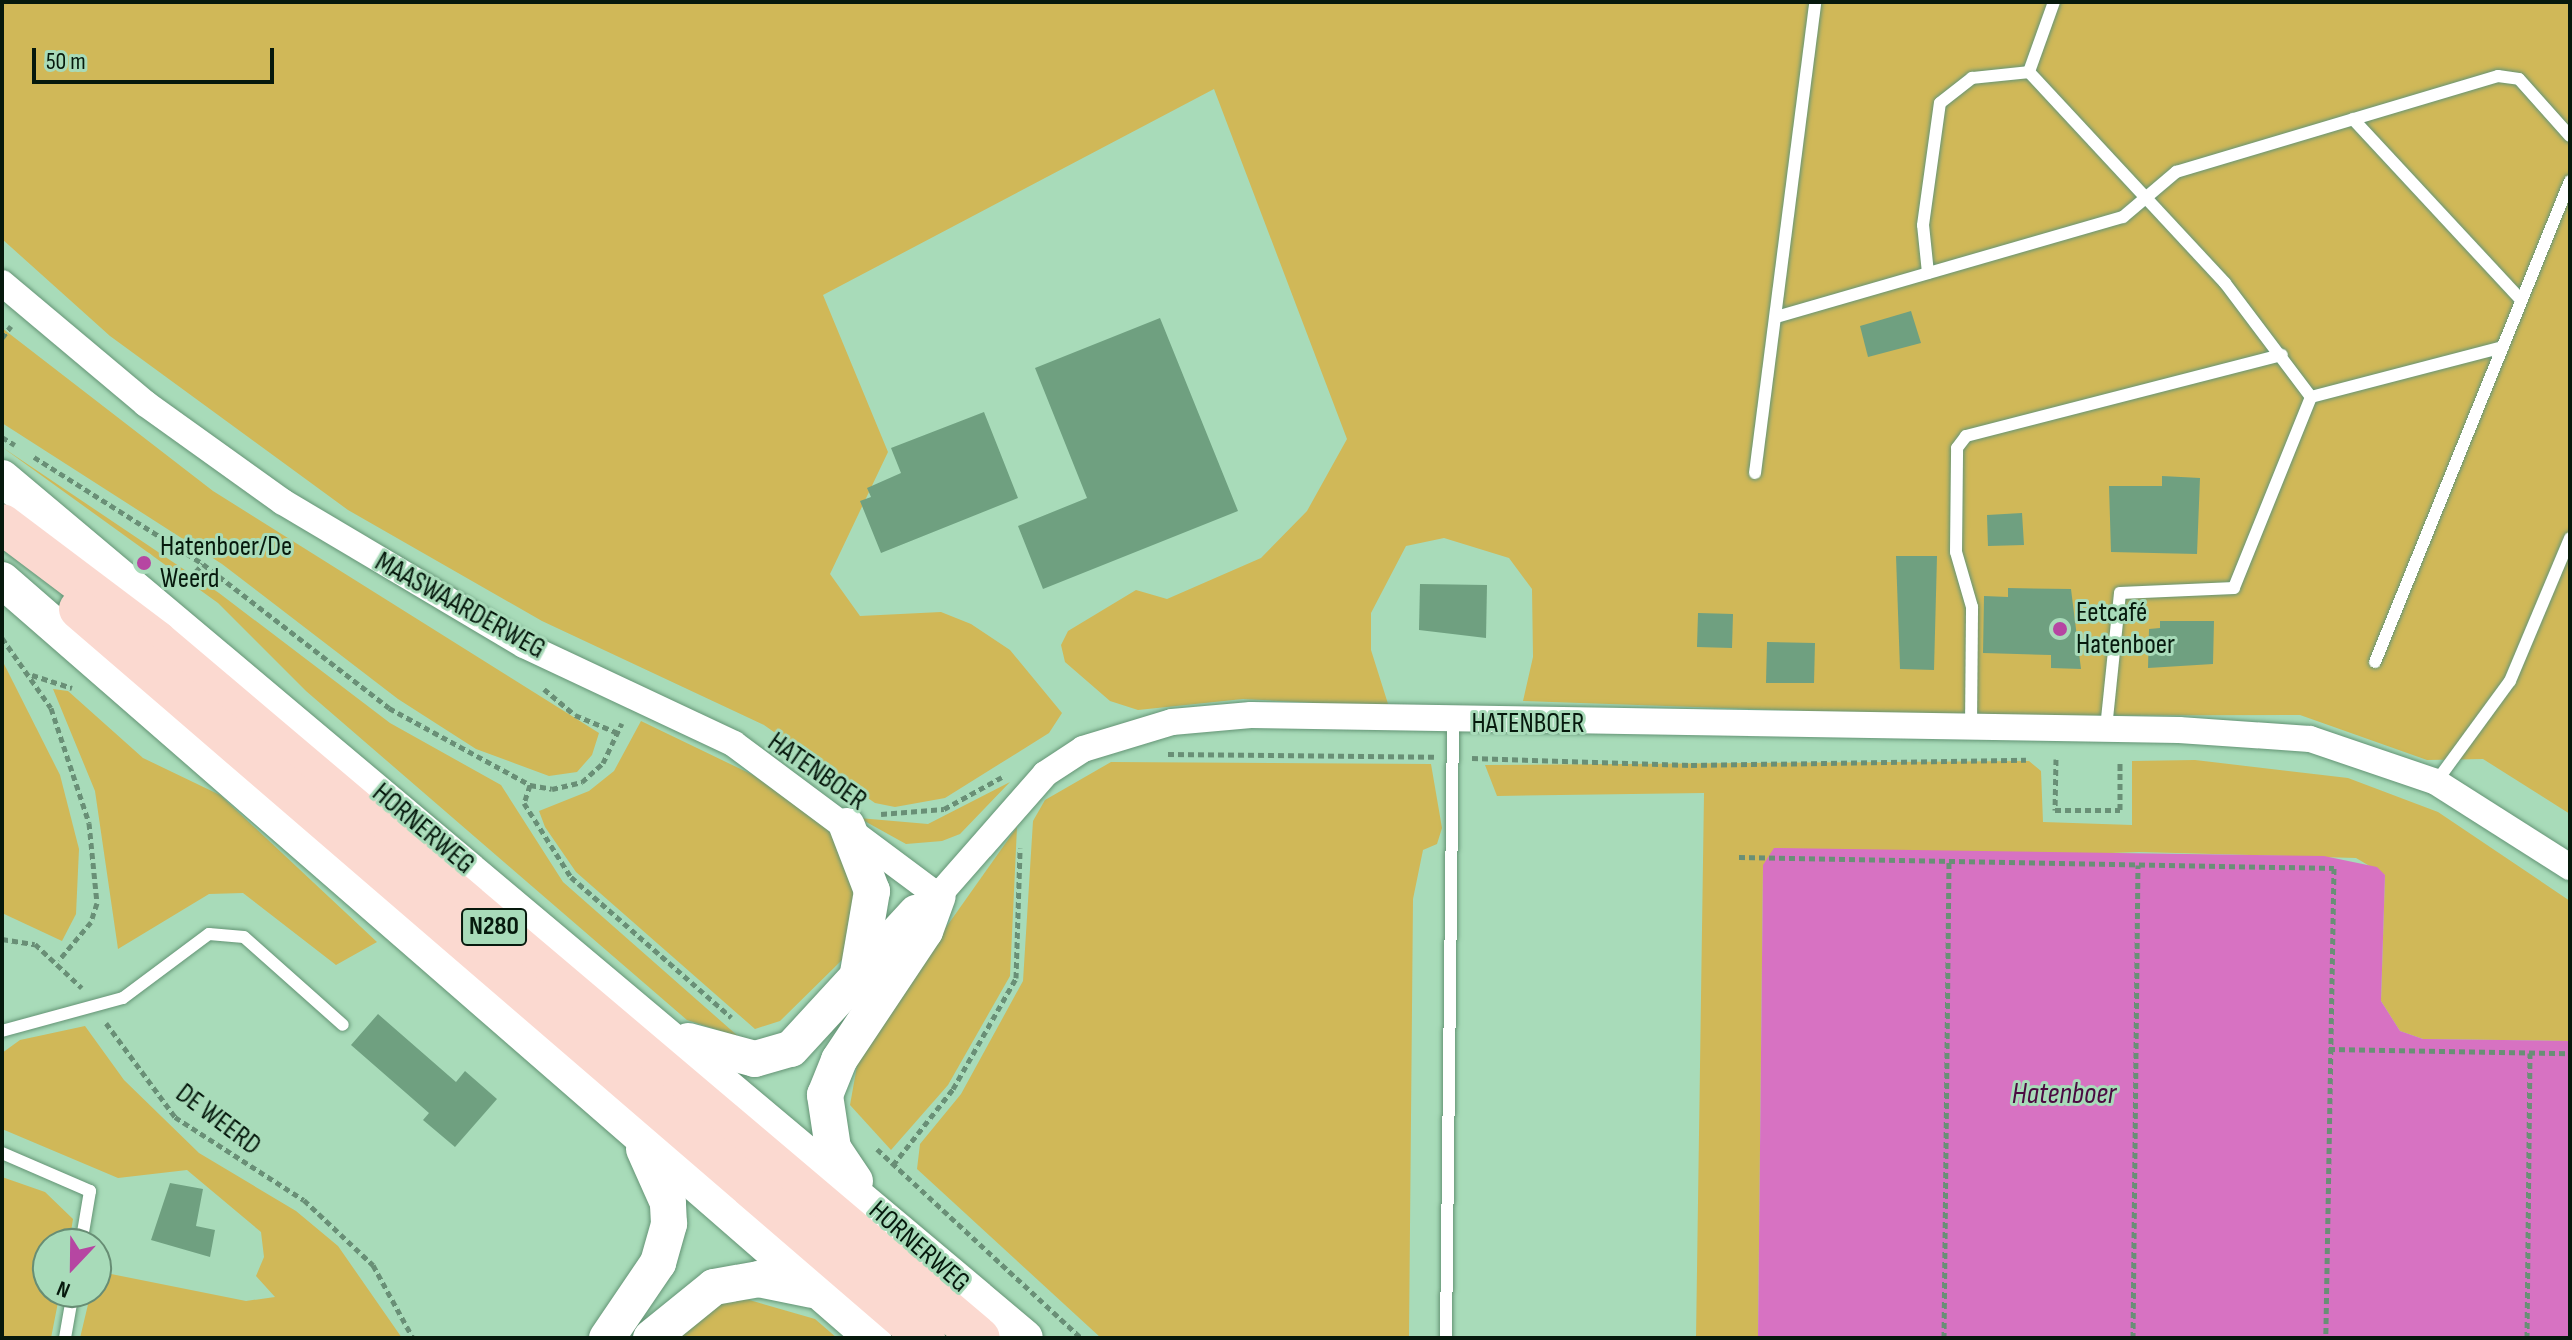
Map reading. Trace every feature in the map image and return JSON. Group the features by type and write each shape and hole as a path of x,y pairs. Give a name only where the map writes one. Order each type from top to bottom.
{"main road":[{"name":"HORNERWEG","path":"2,478 659,1026 1025,1338"},
{"name":"HORNERWEG","path":"2,524 157,641 980,1338"},
{"name":"N280","path":"2,534 132,661 925,1338"},
{"name":"N280","path":"2,580 638,1137 873,1338"},
{"path":"857,979 872,891 861,819"},
{"path":"659,1026 730,1057 775,1056 807,1038 857,979 938,896"},
{"path":"881,1214 833,1148 825,1095 839,1060 925,931 938,896"},
{"path":"607,1338 658,1263 669,1224 668,1203 638,1137"},
{"path":"651,1338 695,1297 736,1280 818,1292"}],"street":[{"name":"MAASWAARDERWEG","path":"2,283 146,404 283,502 524,645 734,744 861,819 938,896"},
{"name":"HATENBOER","path":"938,896 1025,796 1083,749 1172,722 1251,715 1453,723 2106,729 2310,739 2436,782 2570,867"}],"lane":[{"path":"1755,473 1815,2"},
{"path":"2029,72 2054,2"},
{"path":"1928,273 1923,225 1940,103 1972,78 2029,72"},
{"path":"2029,72 2145,198 2282,355 2311,397"},
{"path":"1776,317 2123,217 2176,172 2498,76 2519,79 2570,136"},
{"path":"2353,119 2521,300"},
{"path":"2375,662 2570,181"},
{"path":"2311,397 2503,347"},
{"path":"1971,727 1972,607 1956,552 1957,448 1966,436 2282,355"},
{"path":"2106,729 2120,593 2234,588 2311,397"},
{"path":"2436,782 2510,681 2570,538"},
{"path":"1446,1338 1453,723"},
{"path":"2,1031 96,1007 144,986 209,934 244,937 343,1025"},
{"path":"2,1153 90,1191 84,1228"},
{"path":"65,1338 70,1308"}],"path":[{"path":"2,338 12,326"},
{"path":"2,437 203,564 389,708 530,785 552,789 582,782 603,763 618,733"},
{"path":"179,591 203,564"},
{"path":"2,638 31,675 68,756 95,869 91,922 59,960"},
{"path":"31,675 73,688 79,683"},
{"path":"1158,754 1455,757 1691,765 2072,759"},
{"path":"2056,759 2055,810 2120,810 2120,760"},
{"path":"2104,760 2135,760"},
{"name":"HATENBOER","path":"861,819 944,809 1013,770"},
{"path":"893,1165 953,1089 1016,978 1025,796"},
{"path":"1739,857 2334,868 2326,1338"},
{"path":"1944,1338 1949,861"},
{"path":"2133,1338 2138,865"},
{"name":"DE WEERD","path":"2,939 35,944 59,960 96,1007 150,1092 175,1117 304,1200 373,1265 413,1338"},
{"path":"2329,1049 2570,1053"},
{"path":"2527,1338 2530,1053"}],"shaded area":[{"path":"2,2 2570,2 2570,814 2483,759 2427,760 2300,715 1950,716 1523,701 1533,657 1532,589 1509,558 1444,538 1406,546 1371,613 1371,650 1389,707 1243,699 1138,710 1110,701 1065,662 1061,645 1068,631 1136,590 1167,599 1261,558 1307,511 1347,439 1214,89 823,295 888,452 830,574 860,616 941,612 971,624 1010,650 1062,713 1049,733 945,798 895,807 875,803 764,725 542,621 348,510 110,336 2,239"},
{"path":"2,328 213,491 599,733 592,755 577,772 549,776 476,749 398,699 222,564 2,423"},
{"path":"2,447 219,593 390,723 501,785 563,882 739,1037 687,1020 306,691 218,603"},
{"path":"2,660 60,775 79,849 76,914 62,941 2,913"},
{"path":"53,689 68,691 143,758 220,795 377,942 336,965 243,893 209,894 118,949 95,791"},
{"path":"641,721 753,775 826,827 841,848 861,903 843,959 780,1021 755,1029 576,872 545,827 539,811 589,791 614,771"},
{"path":"2195,760 2348,778 2438,812 2570,901 2570,1041 2423,1039 2400,1031 2381,1001 2385,875 2356,858 2139,852 1763,865 1758,1338 1696,1338 1704,793 1497,796 1485,765 2029,761 2041,771 2043,822 2132,825 2132,761"},
{"path":"1111,762 1431,764 1442,828 1437,844 1423,850 1413,899 1409,1338 1101,1338 917,1169 920,1144 961,1094 1023,981 1033,821 1045,800"},
{"path":"1010,782 960,834 942,841 906,844 859,818 928,824"},
{"path":"1017,827 1010,976 948,1085 891,1150 850,1105 860,1049"},
{"path":"85,1026 124,1080 199,1153 296,1211 338,1246 402,1338 80,1338 87,1308 112,1308 112,1274 246,1301 275,1297 256,1276 264,1257 261,1232 187,1170 118,1178 2,1129 2,1053 20,1040"},
{"path":"2,1177 45,1192 73,1219 72,1228 32,1228 32,1308 57,1308 51,1338 2,1338"},
{"path":"739,1297 815,1319 837,1338 671,1338 702,1312"}],"water":[{"name":"Hatenboer","path":"1774,848 2324,856 2377,867 2385,875 2381,1001 2400,1031 2423,1039 2570,1041 2570,1338 1758,1338 1763,865"}],"building":[{"path":"1911,311 1921,343 1868,357 1860,326"},
{"path":"1160,318 1238,511 1043,589 1018,526 1087,498 1035,368"},
{"path":"984,412 1018,498 881,553 860,501 871,497 867,488 901,473 891,448"},
{"path":"2162,476 2200,478 2197,554 2111,552 2109,486 2162,486"},
{"path":"2022,513 2024,545 1988,546 1987,515"},
{"path":"1896,556 1937,556 1934,670 1900,669"},
{"path":"1420,584 1487,585 1486,638 1419,630"},
{"path":"2008,588 2071,589 2081,669 2051,668 2051,655 1983,653 1984,596 2008,597"},
{"path":"1698,613 1733,614 1732,648 1697,647"},
{"path":"2160,621 2214,621 2213,664 2148,668 2149,629 2160,628"},
{"path":"1767,642 1815,643 1814,683 1766,683"},
{"path":"378,1014 456,1082 465,1071 497,1099 455,1147 423,1120 429,1113 351,1045"},
{"path":"170,1183 203,1189 196,1226 215,1230 210,1257 151,1240"}],"place":[{"name":"Hatenboer/De Weerd","path":"144,563"},
{"name":"Eetcafé Hatenboer","path":"2060,629"}]}
